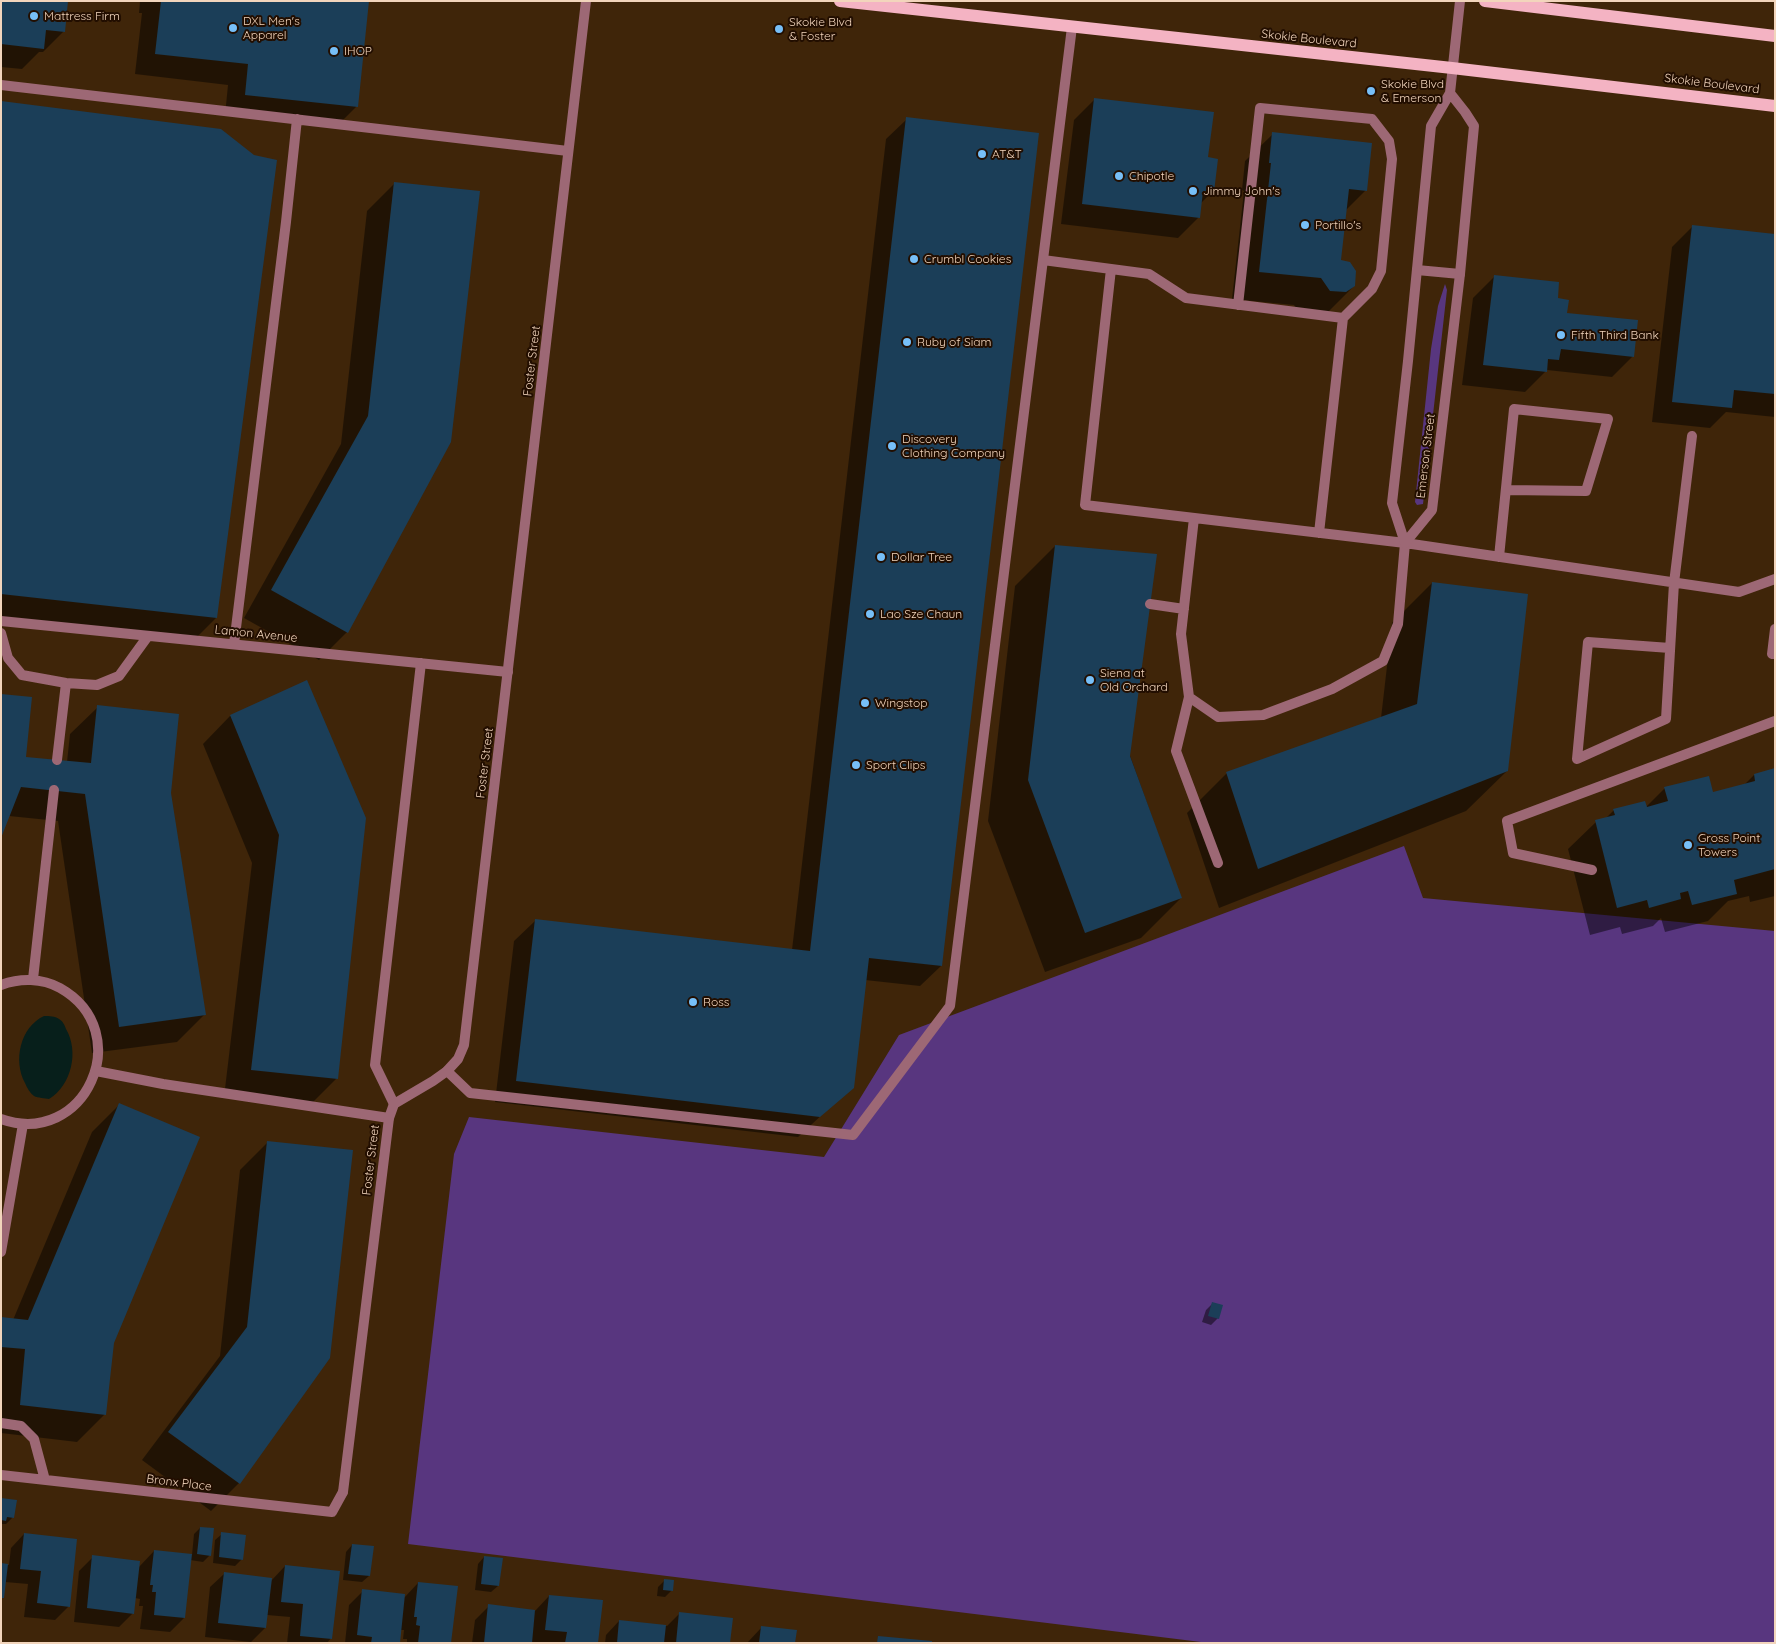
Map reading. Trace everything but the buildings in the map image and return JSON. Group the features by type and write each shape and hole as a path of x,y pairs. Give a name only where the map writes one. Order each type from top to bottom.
{"main road":[{"name":"Skokie Boulevard","path":"840,1 1452,68 1775,106"},
{"path":"1485,1 1775,36"}],"street":[{"name":"Foster Street","path":"343,1492 389,1118 394,1104 434,1081 447,1071 458,1059 466,1035 586,1"},
{"path":"1189,697 1218,716 1263,715 1332,689 1383,661 1398,624 1404,543 1392,503 1417,270 1430,126 1450,92 1460,1"},
{"path":"447,1071 470,1093 853,1135 950,1006 1072,27"},
{"path":"1,85 568,151"},
{"name":"Emerson Street","path":"1404,543 1432,510 1460,274 1474,126 1450,92"},
{"path":"1238,305 1260,108 1372,119 1389,141 1392,159 1381,271 1372,289 1343,318 1319,533"},
{"path":"234,644 297,119"},
{"path":"1042,260 1149,274 1186,298 1343,318"},
{"path":"1112,269 1085,505 1404,543 1740,592 1775,579"},
{"path":"1417,270 1460,274"},
{"path":"1499,557 1514,409 1608,419 1586,491 1507,490"},
{"path":"1670,648 1588,642 1577,759 1666,719 1674,583 1692,436"},
{"path":"1194,518 1182,634 1189,697 1176,750 1218,863"},
{"path":"1150,604 1184,609"},
{"name":"Lamon Avenue","path":"1,622 508,672"},
{"path":"1775,629 1772,654 1775,654"},
{"path":"1,633 8,658 22,675 97,685 119,676 148,636"},
{"path":"394,1104 375,1065 421,663"},
{"path":"57,760 66,682"},
{"path":"1592,870 1512,853 1507,822 1775,721"},
{"path":"33,980 54,790"},
{"path":"1,985 11,981 33,980 54,984 66,991 86,1010 95,1029 99,1050 96,1071 88,1089 76,1104 60,1116 42,1122 23,1124 1,1119"},
{"path":"96,1071 163,1084 389,1118"},
{"path":"1,1252 23,1124"},
{"path":"1,1423 21,1426 34,1439 45,1480"},
{"name":"Bronx Place","path":"1,1475 332,1512 343,1492"}],"shaded area":[{"path":"1445,284 1447,290 1423,504 1417,505 1415,502 1431,349 1438,306"},
{"path":"1404,846 1423,898 1775,931 1775,1643 1209,1643 408,1544 454,1154 469,1117 824,1157 899,1035"}],"water":[{"path":"44,1016 54,1017 62,1021 72,1047 71,1067 68,1076 57,1093 49,1099 36,1097 31,1093 21,1074 19,1055 24,1036 29,1028"}],"place":[{"name":"Mattress Firm","path":"34,16"},
{"name":"DXL Men's Apparel","path":"233,28"},
{"name":"Skokie Blvd & Foster","path":"779,29"},
{"name":"IHOP","path":"334,51"},
{"name":"Skokie Blvd & Emerson","path":"1371,91"},
{"name":"AT&T","path":"982,154"},
{"name":"Chipotle","path":"1119,176"},
{"name":"Jimmy John's","path":"1193,191"},
{"name":"Portillo's","path":"1305,225"},
{"name":"Crumbl Cookies","path":"914,259"},
{"name":"Fifth Third Bank","path":"1561,335"},
{"name":"Ruby of Siam","path":"907,342"},
{"name":"Discovery Clothing Company","path":"892,446"},
{"name":"Dollar Tree","path":"881,557"},
{"name":"Lao Sze Chaun","path":"870,614"},
{"name":"Siena at Old Orchard","path":"1090,680"},
{"name":"Wingstop","path":"865,703"},
{"name":"Sport Clips","path":"856,765"},
{"name":"Gross Point Towers","path":"1688,845"},
{"name":"Ross","path":"693,1002"}]}
